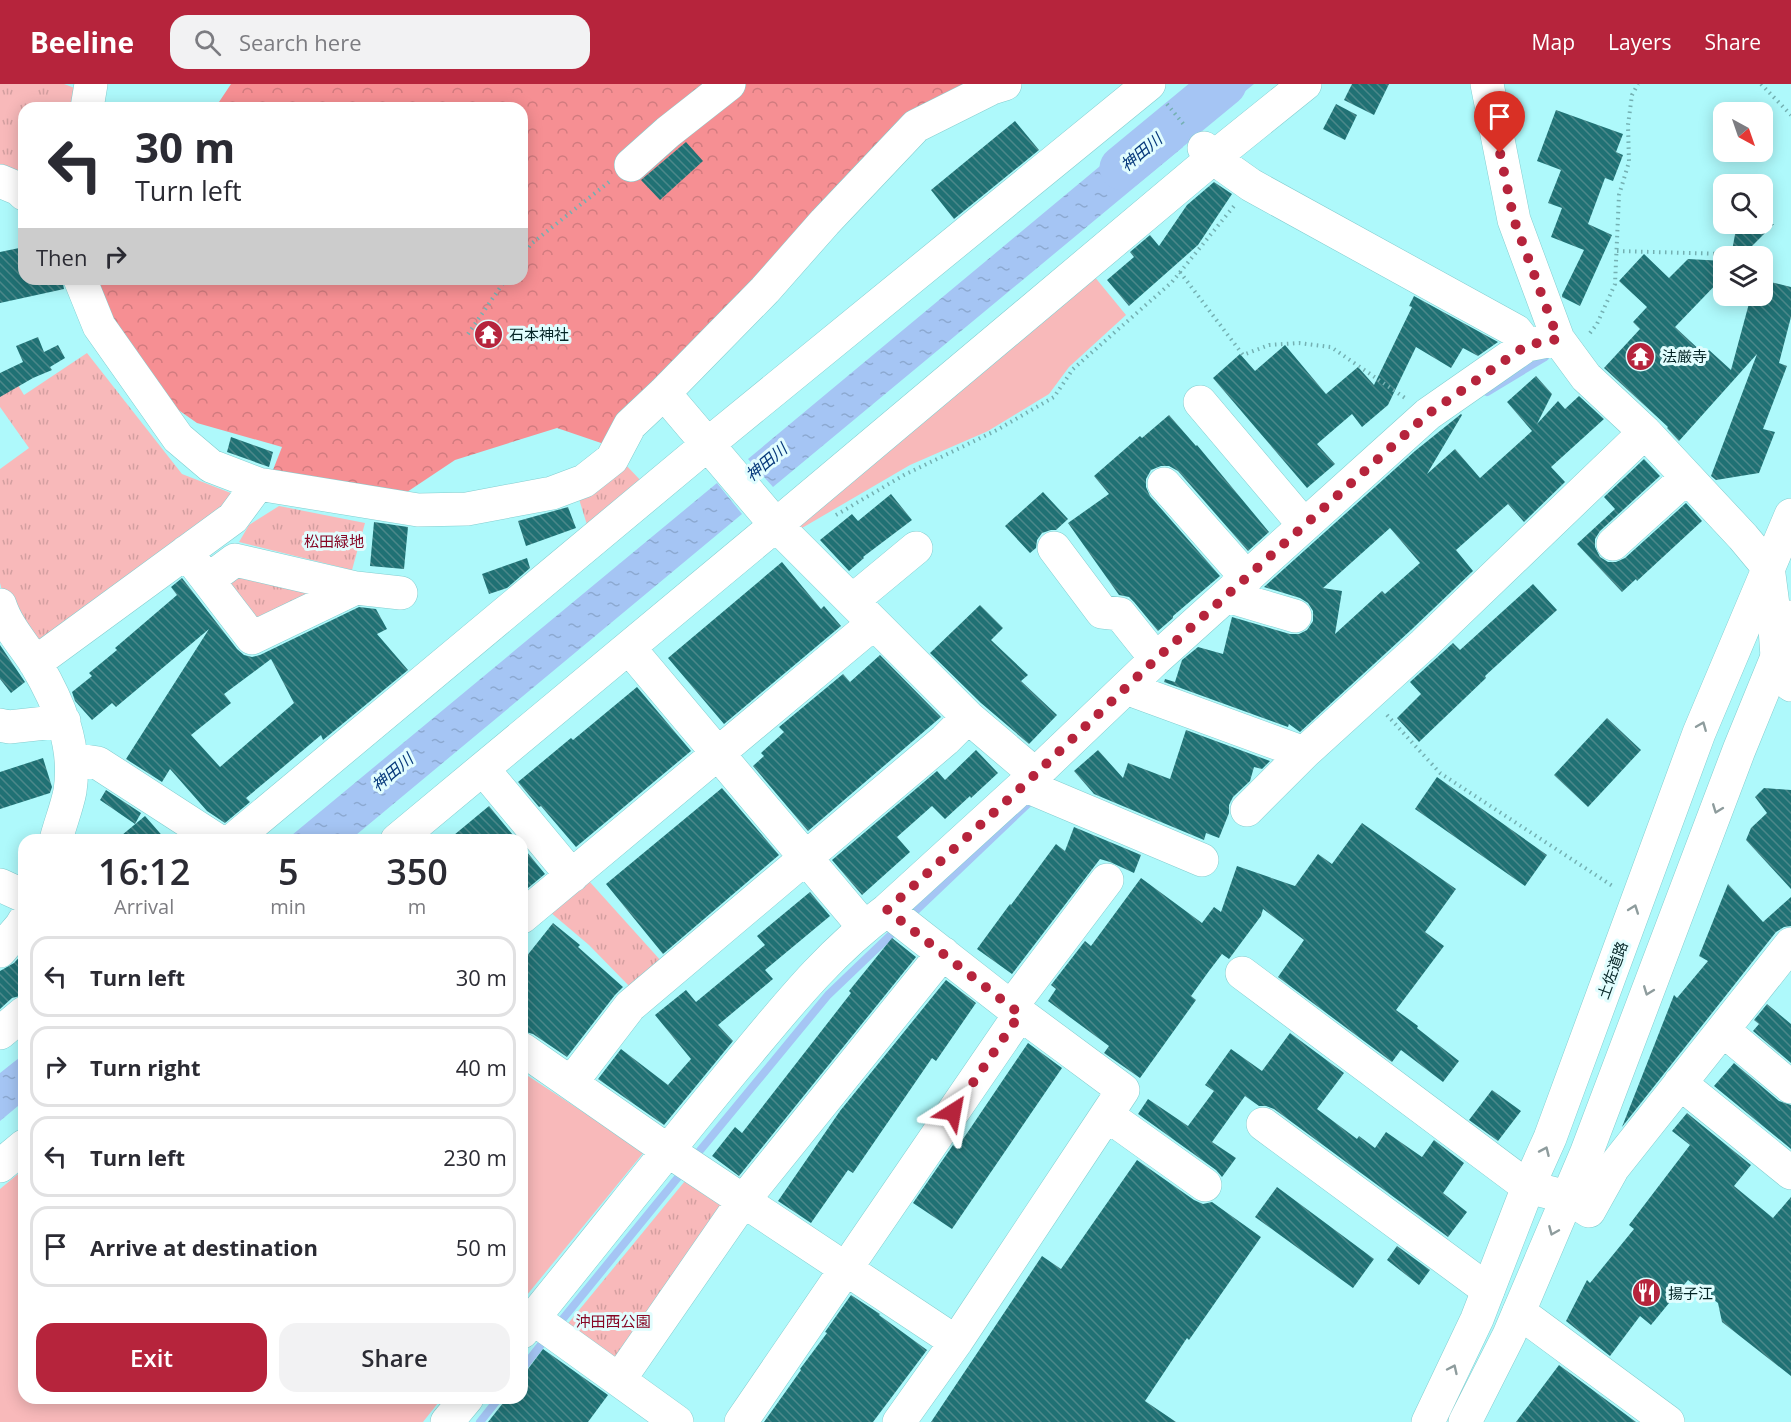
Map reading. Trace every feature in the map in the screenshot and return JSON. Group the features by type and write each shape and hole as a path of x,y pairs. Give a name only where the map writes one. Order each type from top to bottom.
{"main road":[{"path":"88,102 91,84"},
{"path":"631,165 668,132 729,84"},
{"path":"82,285 99,326 178,438 211,466 258,484 418,510 466,509 552,493 584,481 612,459 630,425 765,290 825,222 916,126 992,88 1005,84"},
{"path":"405,834 629,648 771,519 1209,153 1305,84"},
{"path":"1487,84 1514,220 1552,347"},
{"path":"240,834 1152,88"},
{"path":"1209,153 1251,185 1516,331 1552,347 1586,377 1645,432 1768,567 1784,671"},
{"path":"0,182 18,189"},
{"path":"677,1422 619,1380 540,1328 681,1160 801,990 890,921 1136,692 1156,659 1238,593 1304,525 1428,414 1552,347"},
{"path":"664,393 771,519 1034,785 1202,860"},
{"path":"1200,402 1304,525"},
{"path":"1247,810 1304,753 1424,644 1645,432"},
{"path":"1613,544 1687,477"},
{"path":"35,663 233,518 258,484"},
{"path":"1164,484 1238,593 1295,616"},
{"name":"土佐道路","path":"1428,1422 1477,1319 1528,1187 1550,1138 1699,733 1791,515"},
{"path":"528,912 718,754 863,612 916,548"},
{"path":"1054,548 1102,612 1120,614 1156,659"},
{"path":"186,552 252,638 356,588"},
{"path":"208,580 235,560 356,588 401,593"},
{"path":"0,605 3,616 35,663 50,690 64,721 72,759 70,792 58,834"},
{"path":"1465,1422 1519,1312 1568,1197 1739,750 1784,671 1791,617"},
{"path":"629,648 806,858 890,921 943,953 1015,1011 1123,1090 956,1342 899,1422"},
{"path":"1136,692 1304,753"},
{"path":"572,1083 630,1006 945,740 968,717"},
{"path":"0,725 9,727 64,721"},
{"path":"72,759 98,763 208,834"},
{"path":"483,769 572,876"},
{"path":"741,1422 1015,1011 1107,880"},
{"path":"0,885 18,893"},
{"path":"0,951 18,930"},
{"path":"1242,973 1528,1187 1568,1197 1589,1211 1613,1168 1791,944"},
{"path":"619,1380 743,1201 943,953"},
{"path":"0,1033 18,1018"},
{"path":"1722,1030 1791,1087"},
{"path":"528,1053 681,1160 956,1342"},
{"path":"1680,1083 1791,1173"},
{"path":"1107,1115 1205,1185"},
{"path":"1263,1124 1488,1290"},
{"path":"0,1166 18,1151"},
{"path":"1519,1312 1668,1422"},
{"path":"447,1422 462,1404"}],"path":[{"path":"1552,347 1597,324 1615,284 1619,195 1629,162 1628,125 1632,95 1638,84"},
{"path":"1761,84 1791,115"},
{"path":"1152,88 1209,153"},
{"path":"528,248 631,165"},
{"path":"832,517 904,475 997,429 1054,397 1073,369 1172,282 1251,185"},
{"path":"1617,251 1713,254"},
{"path":"1180,272 1243,355 1269,345 1299,343 1331,347 1428,414"},
{"path":"468,334 502,285"},
{"path":"1368,695 1440,773 1621,892"}],"green space":[{"path":"0,84 64,84 80,90 76,102 18,102 18,176 0,166"},
{"path":"231,84 980,84 604,444 557,428 455,460 407,492 271,475 282,447 197,423 167,402 117,335 100,285 528,285 528,102 219,102"},
{"path":"1089,270 1126,315 1069,367 1049,394 988,431 910,465 802,528 795,519"},
{"path":"87,353 182,474 236,495 36,652 3,595 0,583 0,469 29,448 0,407 0,384 12,375 24,395"},
{"path":"624,463 644,484 588,528 579,499"},
{"name":"松田緑地","path":"279,506 365,523 352,570 239,542 249,525"},
{"path":"237,567 328,593 252,629 215,582"},
{"path":"589,881 662,962 631,988 589,945 550,912"},
{"path":"528,1076 644,1152 528,1294"},
{"path":"18,1174 18,1404 437,1404 423,1422 0,1422 0,1189"},
{"name":"沖田西公園","path":"685,1181 731,1209 619,1368 566,1326"}],"water":[{"path":"1192,84 1254,84 1197,130 1173,100"},
{"path":"1159,117 1183,147 773,487 748,459"},
{"path":"717,483 742,514 357,834 293,834"},
{"path":"18,1059 18,1106 0,1121 0,1073"}],"building":[{"path":"1352,84 1389,84 1374,115 1344,100"},
{"path":"1336,104 1357,115 1345,140 1323,129"},
{"path":"1556,110 1623,134 1616,152 1623,155 1613,181 1605,178 1588,224 1612,235 1580,306 1562,295 1584,250 1551,237 1562,208 1548,203 1561,170 1537,161"},
{"path":"1015,121 1039,150 954,219 931,190"},
{"path":"686,142 703,161 660,200 641,180"},
{"path":"1214,182 1232,194 1198,245 1129,306 1107,280 1134,257 1130,252 1150,235 1159,246 1187,205"},
{"path":"1735,234 1764,234 1752,246 1733,246"},
{"path":"18,248 18,285 63,285 64,289 0,303 0,252"},
{"path":"1644,254 1669,278 1688,259 1713,260 1713,287 1675,327 1705,355 1709,350 1731,370 1748,306 1773,306 1773,283 1791,287 1791,317 1779,363 1787,366 1763,429 1775,432 1759,473 1716,480 1711,476 1757,354 1679,441 1668,427 1604,368 1640,329 1633,322 1647,307 1619,281"},
{"path":"1414,296 1498,342 1478,356 1463,348 1451,368 1416,347 1388,405 1362,427 1352,414 1317,444 1335,464 1307,488 1213,378 1240,354 1255,371 1285,345 1326,394 1358,367 1374,385 1412,307 1409,306"},
{"path":"38,337 44,352 58,345 65,358 50,367 52,370 0,397 0,373 23,362 16,346"},
{"path":"1536,376 1552,394 1537,424 1558,401 1565,409 1579,396 1604,419 1551,467 1565,482 1524,522 1508,504 1456,550 1473,571 1300,732 1289,724 1288,727 1164,682 1165,679 1175,682 1182,660 1198,647 1223,654 1232,617 1290,634 1299,634 1307,630 1313,621 1313,611 1308,603 1300,598 1264,587 1415,451 1461,414 1427,474 1455,449 1480,478 1532,431 1507,402","holes":["1390,528 1420,563 1385,594 1382,591 1335,634 1342,591 1323,588"]},
{"path":"1169,415 1269,532 1248,551 1178,471 1169,466 1151,470 1146,479 1146,487 1150,496 1220,576 1158,631 1129,597 1119,595 1068,523 1109,494 1094,476 1140,436 1142,438"},
{"path":"231,437 273,452 269,467 227,452"},
{"path":"1644,459 1660,476 1600,531 1595,539 1595,547 1600,557 1608,562 1616,562 1625,558 1686,503 1702,521 1622,592 1577,544 1615,509 1604,497"},
{"path":"1043,492 1068,519 1056,530 1042,533 1037,540 1036,548 1030,553 1005,526"},
{"path":"891,494 912,520 863,557 849,571 820,540 852,514 858,521"},
{"path":"568,507 576,528 526,546 518,521"},
{"path":"374,522 408,527 404,569 370,566"},
{"path":"527,558 530,568 507,588 489,594 482,574"},
{"path":"782,562 821,609 824,606 841,626 724,724 668,658"},
{"path":"182,578 237,649 244,655 252,657 359,607 376,609 387,629 377,634 408,670 323,740 321,735 246,798 250,802 225,823 207,811 170,769 162,782 126,759 209,629 116,707 112,703 92,720 75,701 72,692 92,676 89,673 117,650 115,648 177,595 171,587","holes":["271,659 294,703 220,767 191,735 231,703 224,694"]},
{"path":"1533,584 1557,610 1485,676 1486,678 1419,742 1397,718 1421,694 1410,682 1453,643 1460,650"},
{"path":"980,605 1003,628 991,640 1028,675 1021,681 1057,715 1029,744 981,703 930,653"},
{"path":"0,645 25,682 11,693 0,679"},
{"path":"880,655 941,717 808,831 753,766 764,756 761,753 784,732 779,727 843,674 850,682"},
{"path":"637,687 691,751 576,847 518,782"},
{"path":"1607,718 1641,750 1588,807 1554,775"},
{"path":"1186,730 1270,761 1262,769 1254,767 1250,781 1233,797 1219,838 1206,833 1204,840 1094,794 1074,771 1098,750 1123,778 1128,763 1170,779"},
{"path":"976,750 998,773 945,819 932,806 897,837 910,852 862,895 832,860 937,771 945,780"},
{"path":"43,758 52,787 50,793 0,809 0,772"},
{"path":"1437,777 1547,855 1525,886 1415,809"},
{"path":"722,788 779,855 663,954 606,884"},
{"path":"1764,788 1791,790 1791,889 1746,840 1751,828 1767,813 1755,797"},
{"path":"106,790 141,813 135,824 100,800"},
{"path":"489,806 512,834 455,834"},
{"path":"145,816 161,834 123,834"},
{"path":"1362,823 1456,889 1425,932 1444,946 1396,1010 1459,1061 1443,1082 1401,1050 1392,1062 1278,977 1304,940 1263,909 1261,916 1229,959 1222,954 1209,971 1191,996 1196,1000 1140,1078 1104,1053 1109,1046 1048,1001 1056,989 1051,985 1085,941 1091,946 1141,878 1202,923 1214,907 1221,912 1237,866 1295,886 1318,854 1332,864"},
{"path":"1074,827 1141,855 1134,873 1100,859 1012,974 977,949 1056,844 1065,851"},
{"path":"528,853 545,874 528,888"},
{"path":"1728,884 1763,922 1791,897 1791,926 1776,932 1622,1127 1674,995 1677,998 1708,961 1699,956"},
{"path":"810,892 830,916 765,970 773,979 718,1025 733,1041 664,1125 598,1079 621,1049 668,1085 691,1059 655,1015 686,990 696,1002 765,945 757,936"},
{"path":"553,923 580,945 578,947 623,987 567,1057 528,1033 528,954"},
{"path":"892,938 916,957 739,1176 712,1156 735,1127 742,1133"},
{"path":"18,959 18,996 12,998 0,1009 0,971"},
{"path":"946,980 976,1003 936,1061 932,1058 853,1173 848,1170 811,1223 778,1201 840,1111"},
{"path":"1767,1004 1791,1024 1791,1063 1753,1031 1759,1024 1754,1020"},
{"path":"1290,1033 1344,1073 1317,1109 1357,1139 1359,1136 1375,1148 1386,1132 1422,1157 1434,1140 1464,1163 1443,1193 1467,1212 1448,1237 1274,1109 1259,1106 1245,1096 1212,1142 1236,1158 1222,1177 1216,1170 1138,1114 1148,1099 1188,1126 1214,1091 1205,1085 1231,1049 1262,1071"},
{"path":"1028,1043 1062,1068 952,1229 913,1203 953,1145 957,1148"},
{"path":"1734,1063 1779,1101 1791,1105 1791,1149 1714,1086"},
{"path":"1492,1090 1521,1111 1498,1141 1469,1120"},
{"path":"1687,1113 1751,1165 1734,1186 1773,1218 1791,1197 1791,1376 1722,1322 1718,1303 1688,1280 1651,1325 1640,1316 1610,1356 1566,1321 1587,1280 1590,1283 1634,1229 1629,1225 1690,1145 1672,1131"},
{"path":"1137,1160 1194,1200 1203,1204 1212,1202 1261,1237 1189,1340 1187,1338 1145,1401 1176,1422 931,1422 1042,1256 1061,1269"},
{"path":"1277,1187 1374,1259 1353,1288 1255,1217"},
{"path":"1397,1246 1430,1270 1419,1285 1387,1260"},
{"path":"851,1295 927,1350 873,1422 764,1422 827,1333 825,1332"},
{"path":"543,1349 608,1395 588,1422 488,1422 502,1404 528,1404 528,1369"},
{"path":"1559,1365 1636,1422 1516,1422"}],"waterway":[{"name":"神田川","path":"1122,168 1224,84"},
{"path":"1487,392 1545,357"},
{"path":"909,917 1035,797"},
{"path":"693,1159 828,995 898,928"},
{"path":"557,1326 684,1170"},
{"path":"528,1361 547,1337"},
{"path":"480,1422 494,1404"}],"place":[{"name":"石本神社","path":"488,334"},
{"name":"法厳寺","path":"1641,356"},
{"name":"揚子江","path":"1647,1293"}],"route":[{"path":"953,1112 1020,1014 887,910 1024,785 1156,659 1428,414 1527,345 1558,339 1514,220 1500,153"}]}
